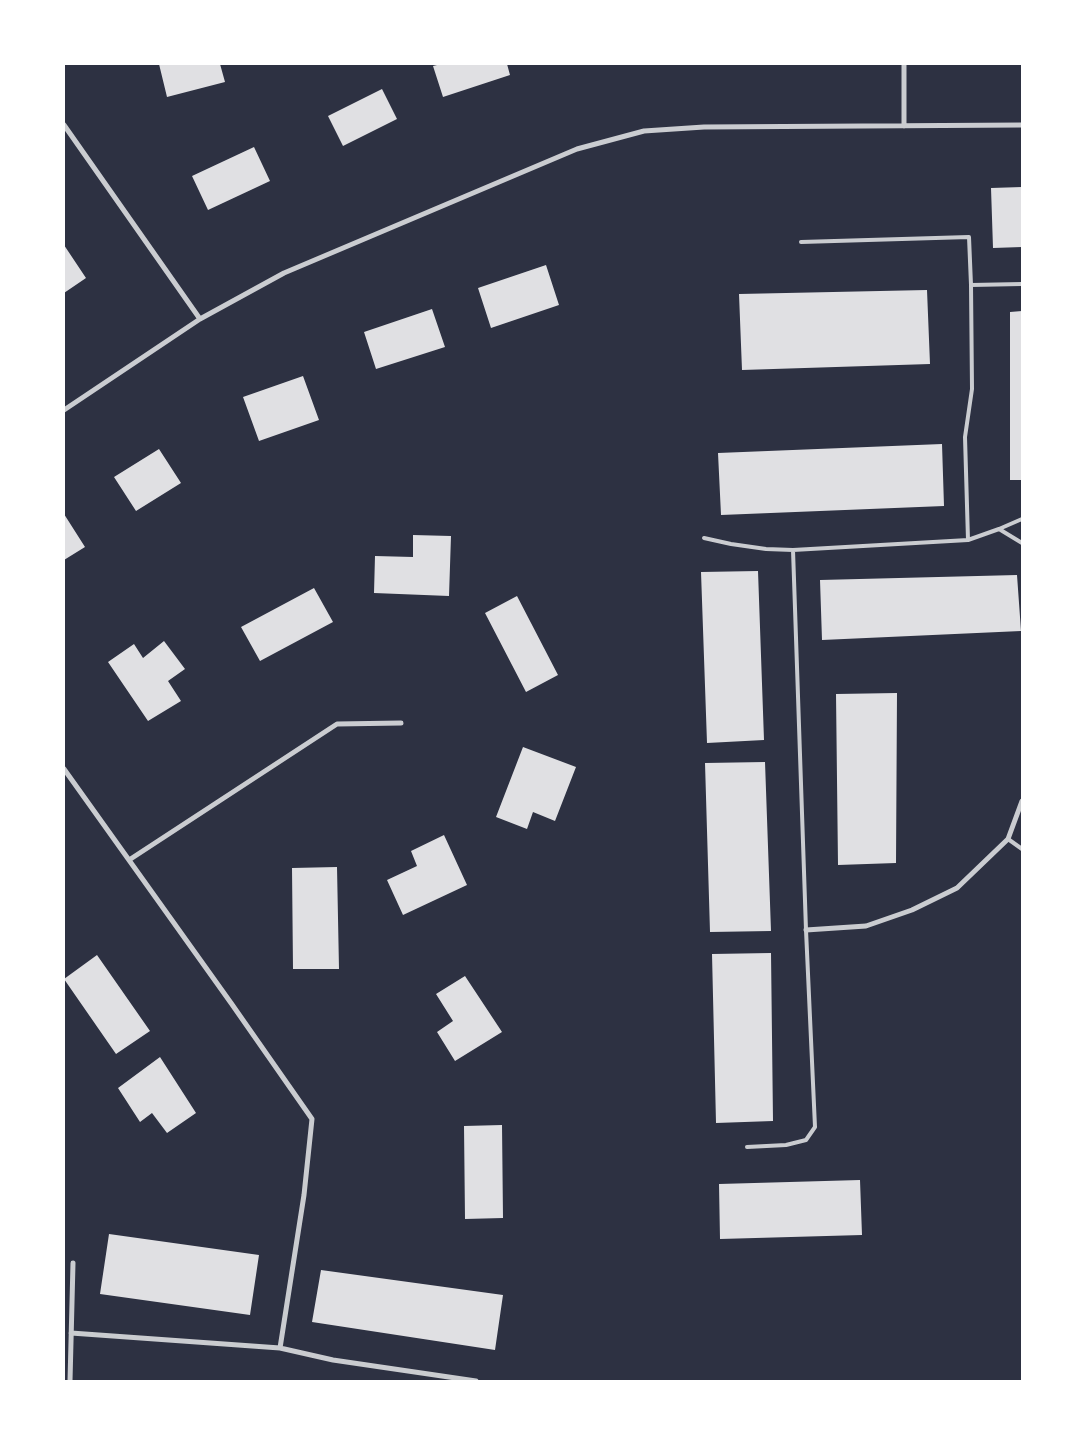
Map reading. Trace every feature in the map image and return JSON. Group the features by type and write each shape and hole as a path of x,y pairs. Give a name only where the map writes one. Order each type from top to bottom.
{"street":[{"path":"904,64 904,126"},
{"path":"64,124 200,319"},
{"path":"64,410 200,319 284,273 576,149 644,131 704,127 1022,124"},
{"path":"130,860 337,724 401,723"},
{"path":"64,769 312,1119 304,1195 280,1348"},
{"path":"806,930 866,926 912,910 958,888 1008,839 1022,801"},
{"path":"70,1381 72,1263"},
{"path":"71,1333 280,1348 333,1360 476,1381"}],"lane":[{"path":"801,242 969,237 972,390 966,437 968,540"},
{"path":"971,285 1022,284"},
{"path":"704,538 766,549 793,550 968,540 1022,519"},
{"path":"999,529 1022,543"},
{"path":"746,1147 786,1145 806,1140 815,1127 793,550"},
{"path":"1008,839 1022,849"}],"building":[{"path":"159,64 220,64 225,82 167,97"},
{"path":"441,64 507,64 510,75 443,97 433,66"},
{"path":"382,89 397,119 343,146 328,116"},
{"path":"254,147 270,181 208,210 192,176"},
{"path":"1022,187 1022,247 993,248 991,188"},
{"path":"64,245 86,278 64,293"},
{"path":"546,265 559,305 491,328 478,288"},
{"path":"927,290 930,364 742,370 739,294"},
{"path":"432,309 445,347 376,369 364,332"},
{"path":"1022,311 1022,480 1010,480 1010,312"},
{"path":"303,376 319,420 259,441 243,397"},
{"path":"942,444 944,506 721,515 718,453"},
{"path":"159,449 181,483 136,511 114,477"},
{"path":"64,514 85,547 64,560"},
{"path":"413,535 451,536 449,596 374,593 375,556 413,557"},
{"path":"758,571 764,740 707,743 701,572"},
{"path":"1017,575 1021,631 822,640 820,580"},
{"path":"314,588 333,622 260,661 241,627"},
{"path":"517,596 558,675 526,692 485,613"},
{"path":"164,641 185,669 168,681 181,701 148,721 108,662 134,644 143,658"},
{"path":"897,693 896,863 838,865 836,694"},
{"path":"523,747 576,767 555,821 533,812 527,829 496,817"},
{"path":"765,762 771,931 710,932 705,763"},
{"path":"444,835 467,885 403,915 387,880 417,866 411,851"},
{"path":"337,867 339,969 293,969 292,868"},
{"path":"771,953 773,1121 716,1123 712,954"},
{"path":"97,955 150,1031 116,1054 64,979"},
{"path":"465,976 502,1032 455,1061 437,1032 453,1021 436,994"},
{"path":"160,1057 196,1113 167,1133 152,1113 140,1122 118,1088"},
{"path":"502,1125 503,1218 465,1219 464,1126"},
{"path":"860,1180 862,1235 720,1239 719,1184"},
{"path":"109,1234 259,1255 250,1315 100,1294"},
{"path":"321,1270 503,1295 495,1350 312,1322"}]}
